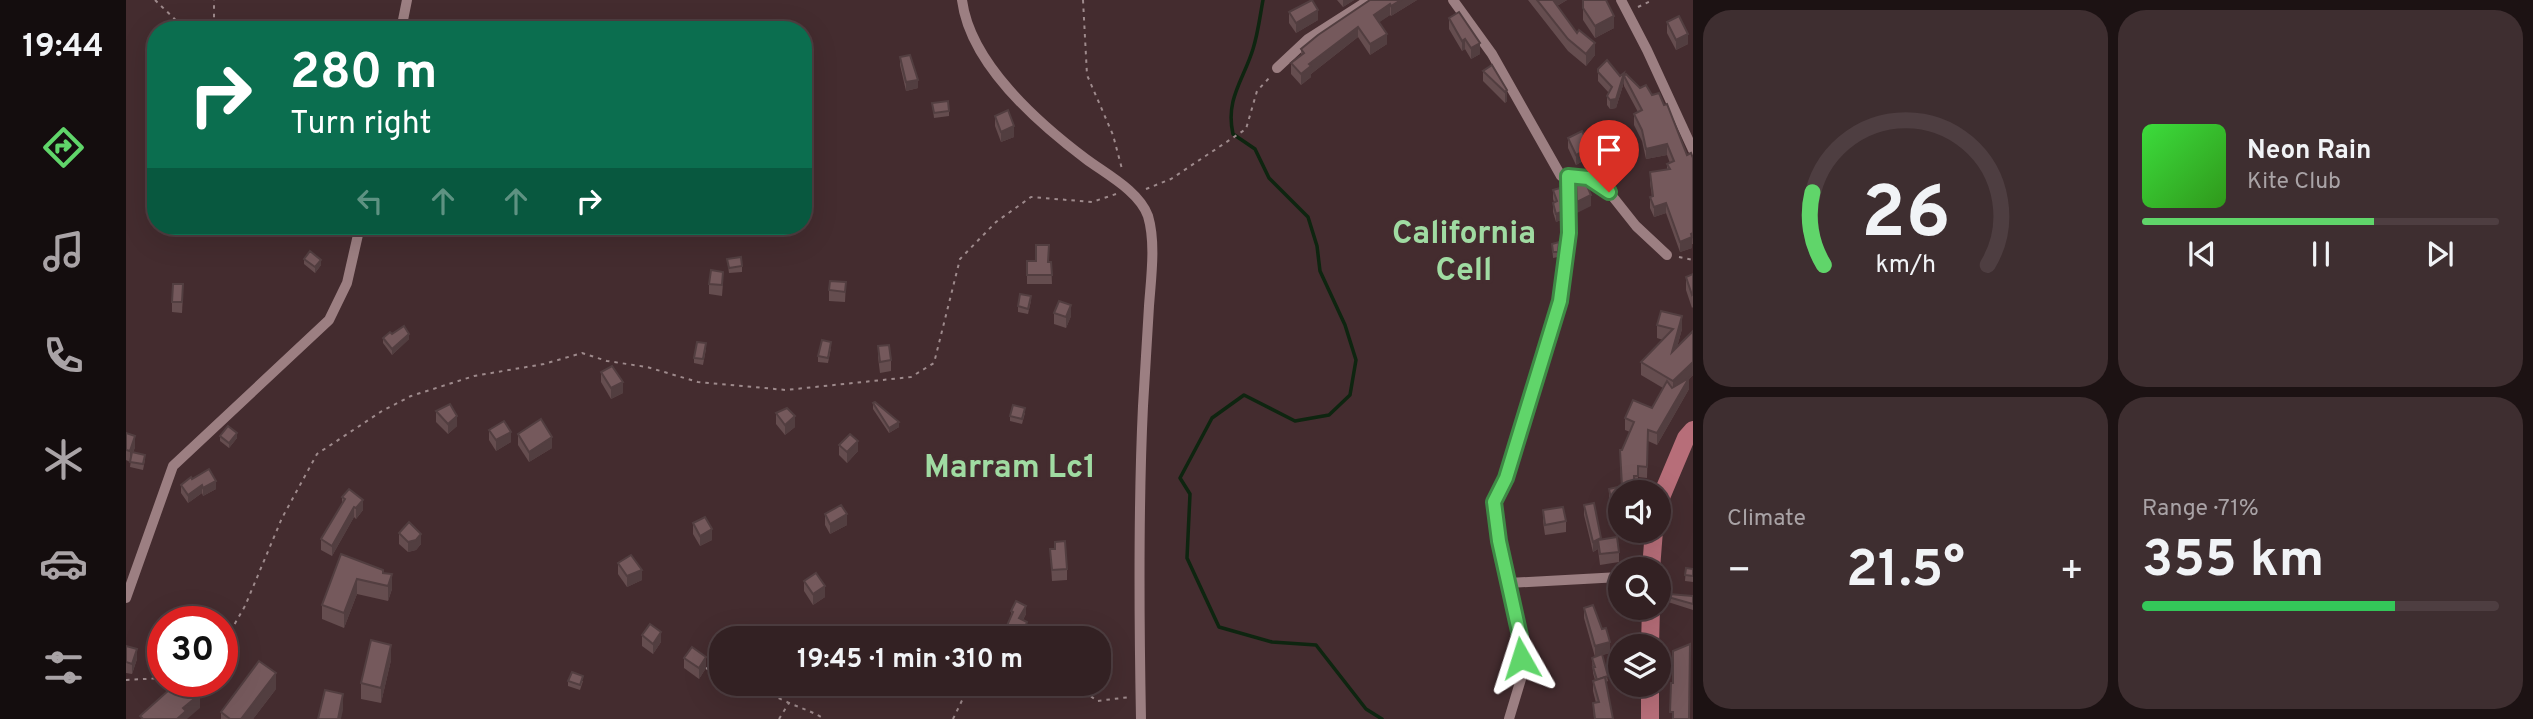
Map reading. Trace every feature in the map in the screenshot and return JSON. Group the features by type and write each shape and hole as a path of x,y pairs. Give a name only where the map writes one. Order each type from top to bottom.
{"main road":[{"path":"1670,480 1691,438"},
{"path":"1650,697 1650,719"}],"street":[{"path":"403,21 407,0"},
{"path":"962,0 975,43 1010,90 1054,136 1129,192 1141,203 1148,216 1151,237 1141,457 1141,719"},
{"path":"1277,68 1308,39 1369,0"},
{"path":"1453,0 1492,54 1561,176 1588,178 1609,192 1636,226 1667,255"},
{"path":"1621,0 1693,150"},
{"path":"1510,719 1521,679 1520,636 1499,541 1494,502 1506,478 1560,301 1569,233 1568,176"},
{"path":"126,598 173,466 329,320 347,283 358,235"},
{"path":"1508,583 1608,578"}],"path":[{"path":"155,0 177,21"},
{"path":"213,21 214,0"},
{"path":"1083,0 1087,75 1113,135 1129,192"},
{"path":"1627,12 1653,0"},
{"path":"238,618 282,518 317,454 382,411 411,396 474,376 532,366 582,353 607,361 647,367 698,382 786,390 911,377 934,363 960,259 996,222 1031,197 1092,202 1171,179 1246,129 1257,92 1277,68"},
{"path":"1667,255 1693,260"},
{"path":"126,680 147,679"},
{"path":"775,696 812,711 824,719"},
{"path":"953,719 964,696"},
{"path":"1091,696 1097,701 1141,696"},
{"path":"779,719 789,703"}],"building":[{"path":"1312,0 1318,10 1296,23 1289,12"},
{"path":"1370,0 1401,0 1374,15 1387,34 1370,44 1358,27 1309,64 1311,66 1301,74 1291,63 1304,53 1301,49"},
{"path":"1537,0 1553,0 1577,33 1579,30 1595,43 1586,54 1568,39"},
{"path":"1583,0 1606,0 1614,16 1595,26 1583,8"},
{"path":"1459,12 1480,43 1471,48 1465,39 1462,41 1449,18"},
{"path":"1679,16 1688,34 1676,40 1667,22"},
{"path":"910,55 918,80 906,82 900,57"},
{"path":"1607,60 1620,76 1624,73 1616,99 1610,100 1607,96 1612,87 1598,72"},
{"path":"1492,65 1507,90 1505,92 1483,71"},
{"path":"1626,74 1640,88 1646,85 1652,95 1659,93 1664,105 1667,104 1687,155 1691,153 1693,158 1693,233 1692,237 1680,242 1666,203 1654,207 1650,197 1653,196 1650,172 1670,169 1667,164 1674,161 1667,144 1646,149 1642,130 1634,114 1642,110 1624,76"},
{"path":"948,101 949,111 934,113 932,103"},
{"path":"1008,110 1014,126 1001,132 995,116"},
{"path":"1582,131 1590,147 1576,155 1568,138"},
{"path":"1584,179 1591,195 1577,202 1576,183"},
{"path":"1560,188 1561,212 1556,214 1553,203 1557,201 1553,190"},
{"path":"1559,242 1558,252 1553,252 1552,244"},
{"path":"1036,245 1049,245 1048,262 1051,262 1052,275 1027,275 1027,261 1036,261"},
{"path":"310,251 321,260 315,267 304,259"},
{"path":"741,257 742,266 729,268 727,259"},
{"path":"711,270 723,272 722,285 709,284"},
{"path":"1693,274 1693,294 1692,295 1686,277"},
{"path":"830,281 846,282 845,292 829,290"},
{"path":"173,284 183,284 182,302 172,302"},
{"path":"1020,294 1031,296 1028,309 1018,306"},
{"path":"1059,301 1071,305 1066,317 1054,313"},
{"path":"1661,311 1682,316 1672,352 1693,331 1693,362 1673,381 1641,362 1673,329 1657,325"},
{"path":"404,326 409,334 392,349 383,338"},
{"path":"822,340 831,342 828,358 818,356"},
{"path":"697,342 706,343 703,359 694,358"},
{"path":"889,345 891,360 880,362 878,346"},
{"path":"612,366 623,382 611,388 601,372"},
{"path":"1689,378 1657,433 1648,430 1647,467 1638,466 1638,476 1634,476 1634,480 1622,480 1620,450 1634,422 1625,418 1633,400 1652,408 1667,381 1672,388"},
{"path":"873,403 899,422 889,428"},
{"path":"450,404 457,416 448,424 436,411"},
{"path":"1013,405 1025,408 1022,419 1010,416"},
{"path":"787,408 795,416 785,425 776,413"},
{"path":"541,419 552,437 529,452 518,434"},
{"path":"504,421 511,432 496,440 489,430"},
{"path":"228,426 237,433 229,443 220,436"},
{"path":"126,433 135,436 130,451 126,450"},
{"path":"850,434 858,441 847,452 839,445"},
{"path":"132,452 145,455 143,464 130,462"},
{"path":"209,469 216,481 203,488 202,485 188,495 181,485"},
{"path":"349,489 363,500 354,507 332,546 321,539 345,499 342,497"},
{"path":"1594,503 1601,538 1593,542 1584,505"},
{"path":"841,505 847,514 830,524 825,514"},
{"path":"1563,507 1566,521 1545,525 1543,510"},
{"path":"705,517 712,529 700,536 693,523"},
{"path":"409,522 421,534 416,540 408,542 399,533"},
{"path":"1608,538 1608,543 1618,543 1619,552 1600,554 1598,540"},
{"path":"1065,541 1067,569 1052,570 1050,549 1055,549 1055,542"},
{"path":"341,554 383,570 383,573 392,574 388,586 357,579 344,613 322,605"},
{"path":"631,555 642,570 627,576 618,563"},
{"path":"1686,568 1693,569 1693,576 1685,575"},
{"path":"816,573 825,586 813,594 804,581"},
{"path":"1671,594 1693,596 1693,604 1671,598"},
{"path":"1016,601 1026,606 1019,618 1027,622 1025,626 1007,626 1013,612 1011,611"},
{"path":"1593,605 1602,629 1606,628 1608,643 1595,646 1584,608"},
{"path":"650,624 661,632 653,644 642,635"},
{"path":"371,640 391,645 381,688 361,683"},
{"path":"1690,644 1689,719 1673,719 1673,712 1670,712 1673,651"},
{"path":"126,646 137,649 132,664 126,662"},
{"path":"692,647 706,657 699,668 684,658"},
{"path":"1602,654 1608,676 1597,680 1592,658"},
{"path":"259,661 276,673 241,719 230,719 221,712 232,697 238,697 238,689"},
{"path":"572,672 583,676 580,685 568,681"},
{"path":"1605,677 1613,719 1595,719 1593,703 1599,702 1593,681"},
{"path":"325,690 343,694 338,719 318,719"},
{"path":"161,697 196,697 183,708 186,711 177,719 143,719 140,716"}],"waterway":[{"path":"1263,0 1253,49 1233,100 1233,134 1255,149 1269,178 1308,217 1317,246 1320,271 1345,325 1356,360 1350,395 1329,415 1295,421 1244,395 1212,418 1180,478 1190,494 1187,558 1219,627 1272,642 1316,645 1366,709 1382,719"}],"district":[{"name":"California Cell","path":"1464,254"},
{"name":"Marram Lc1","path":"1010,469"}],"route":[{"path":"1521,658 1520,636 1499,541 1494,502 1506,478 1560,301 1569,233 1568,176 1588,178 1609,192"}]}
